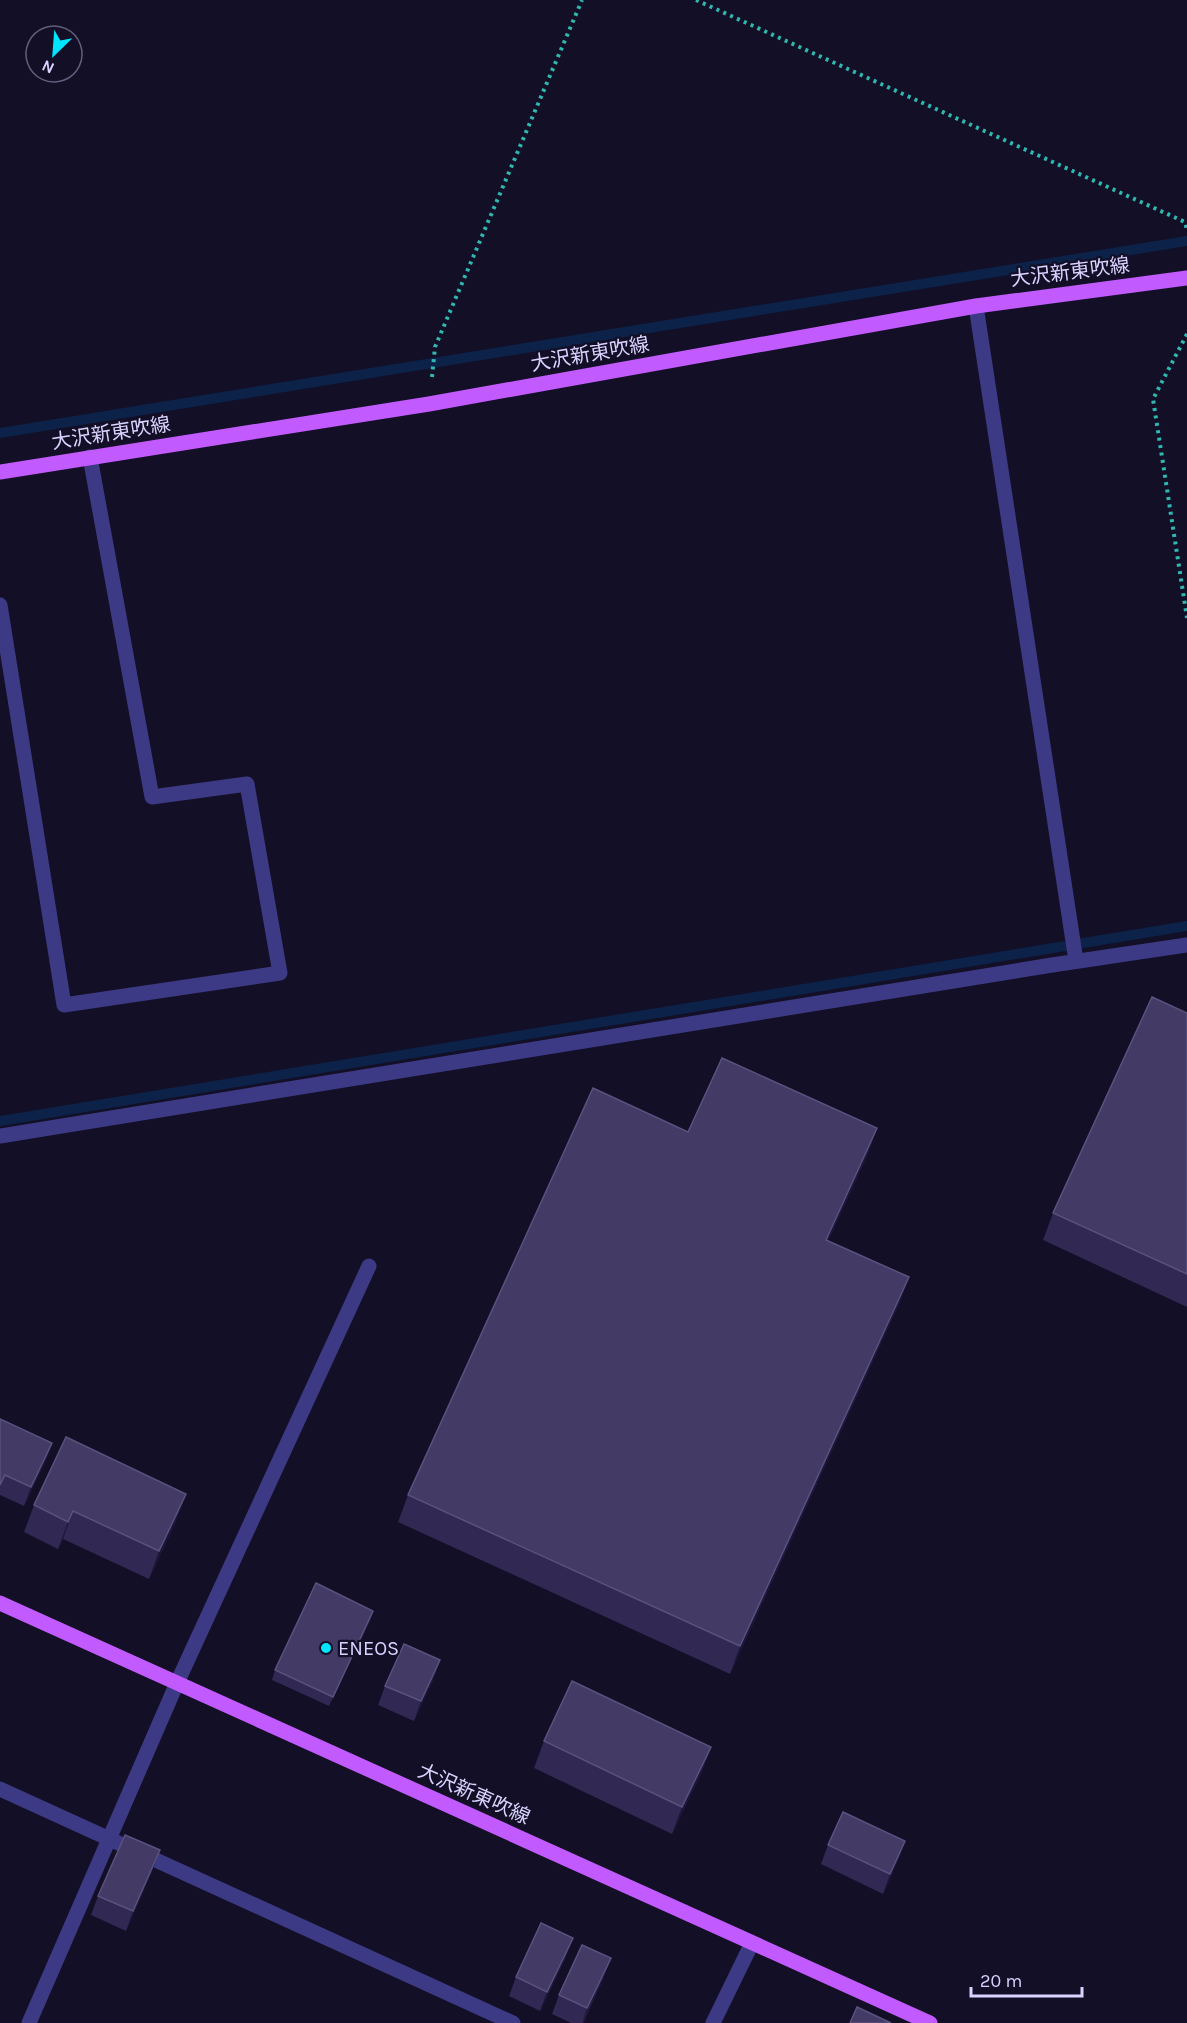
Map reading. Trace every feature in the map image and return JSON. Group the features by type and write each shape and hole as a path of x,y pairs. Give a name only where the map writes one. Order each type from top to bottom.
{"main road":[{"name":"大沢新東吹線","path":"0,472 429,404 976,306 1187,278"},
{"name":"大沢新東吹線","path":"0,1603 930,2023"}],"street":[{"path":"976,306 1076,961"},
{"path":"0,605 64,1005 280,973 247,784 152,797 90,457"},
{"path":"0,1136 1076,961 1187,945"},
{"path":"28,2023 177,1683 369,1266"},
{"path":"0,1789 513,2023"},
{"path":"713,2023 752,1943"}],"path":[{"path":"429,404 435,347 582,0"},
{"path":"696,0 1185,222 1187,230"},
{"path":"1187,334 1153,399 1187,618"}],"building":[{"path":"1152,997 1187,1013 1187,1274 1053,1213"},
{"path":"722,1058 877,1128 826,1240 909,1277 740,1646 408,1495 593,1088 688,1132"},
{"path":"0,1419 52,1443 31,1487 5,1475 0,1485"},
{"path":"66,1437 186,1494 159,1551 73,1511 68,1522 34,1505"},
{"path":"316,1583 373,1611 333,1697 275,1670"},
{"path":"404,1644 440,1660 421,1701 385,1686"},
{"path":"572,1681 711,1747 682,1807 544,1741"},
{"path":"843,1812 905,1841 890,1874 828,1845"},
{"path":"125,1835 160,1850 133,1911 98,1896"},
{"path":"541,1923 573,1938 547,1992 516,1977"},
{"path":"582,1945 611,1958 587,2008 559,1995"},
{"path":"857,2007 891,2023 850,2023"}],"waterway":[{"path":"0,433 1187,241"},
{"path":"0,1121 1187,926"}],"place":[{"name":"ENEOS","path":"326,1648"}]}
